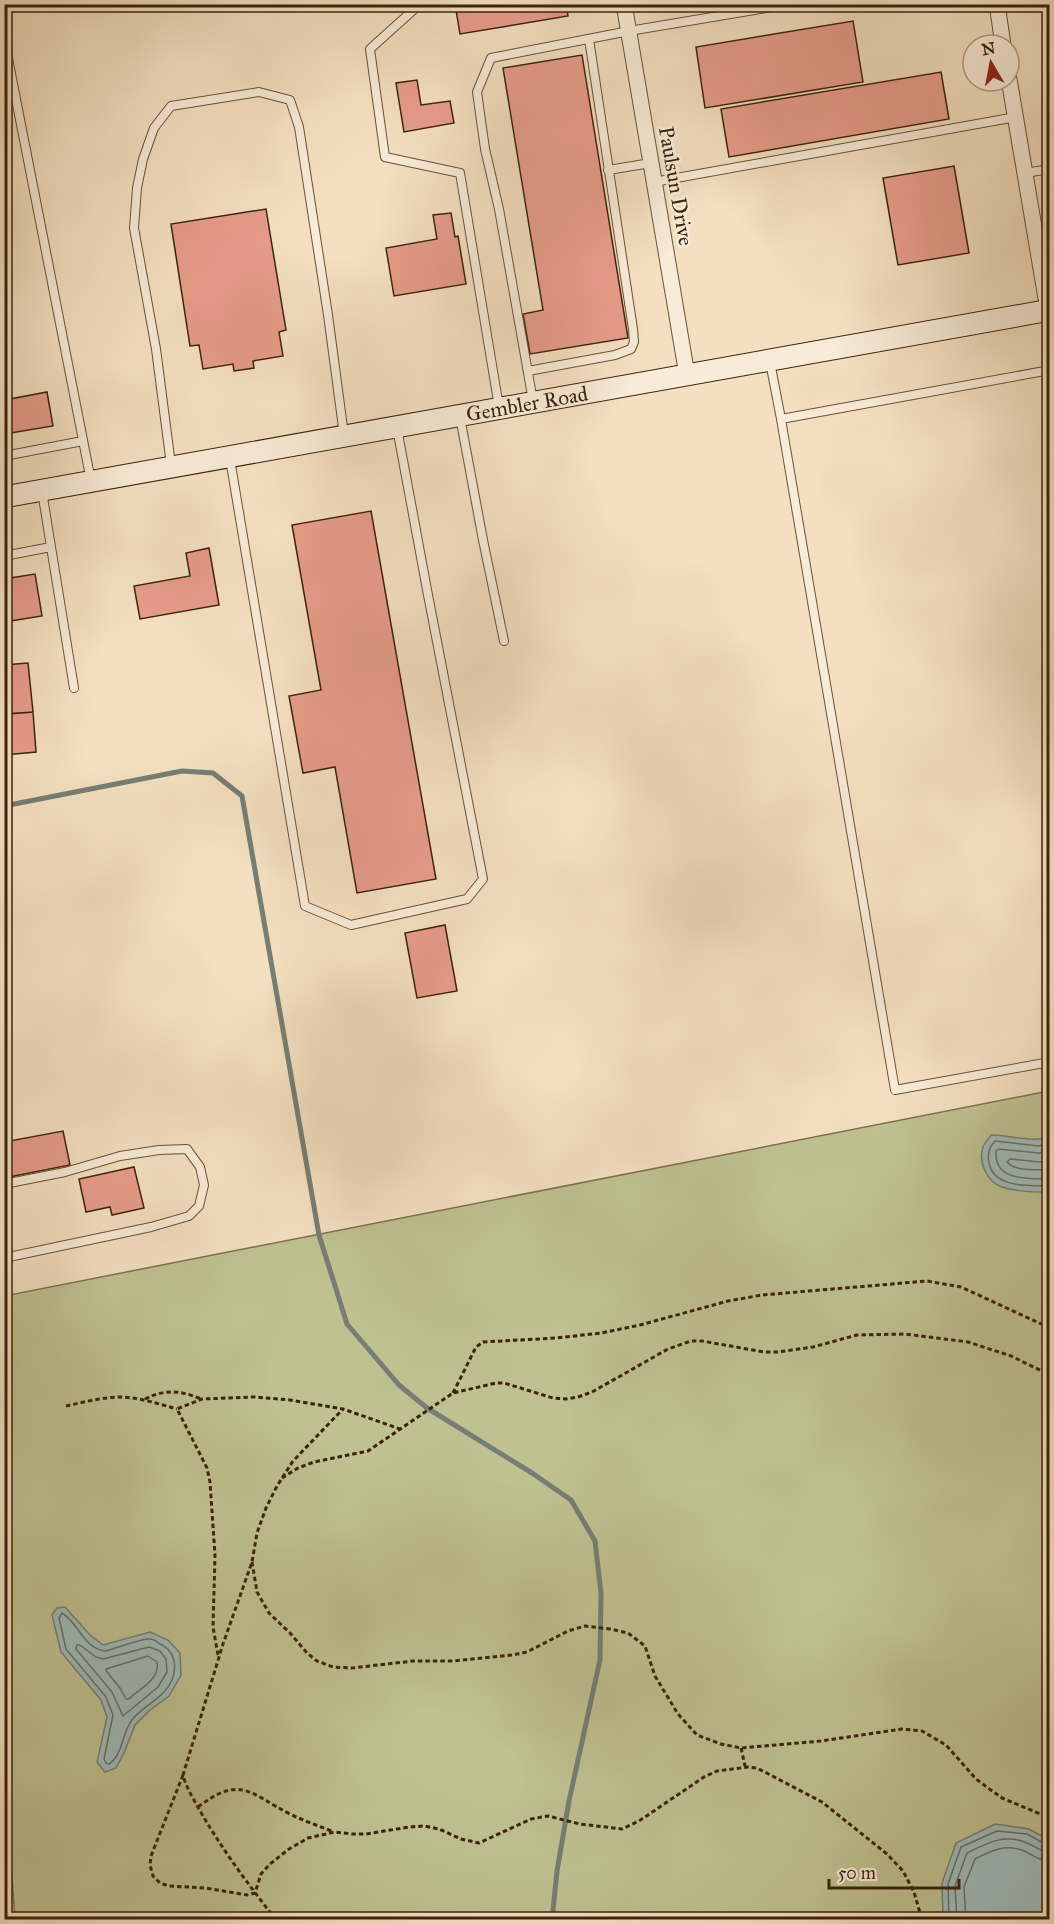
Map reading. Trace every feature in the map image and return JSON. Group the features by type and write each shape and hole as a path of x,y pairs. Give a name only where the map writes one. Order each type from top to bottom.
{"main road":[{"name":"Gembler Road","path":"4,497 1049,310"}],"street":[{"name":"Paulsun Drive","path":"624,4 687,375"},
{"path":"997,4 1001,33"},
{"path":"1012,93 1049,310"}],"lane":[{"path":"420,4 370,49 385,157 460,173 500,408"},
{"path":"533,403 499,209 485,149 477,92 491,58 789,4"},
{"path":"4,38 91,482"},
{"path":"528,372 615,355 631,349 634,342 588,39"},
{"path":"171,467 156,349 134,228 143,159 154,128 171,106 259,92 290,100 301,139 345,436"},
{"path":"654,182 1016,117"},
{"path":"608,170 651,163"},
{"path":"1025,173 1050,169"},
{"path":"770,360 895,1090 1050,1062"},
{"path":"781,419 1050,370"},
{"path":"460,416 504,641"},
{"path":"229,457 306,906 351,925 467,900 483,879 397,427"},
{"path":"4,456 83,441"},
{"path":"42,490 74,688"},
{"path":"4,531 9,555 51,547"},
{"path":"4,1184 65,1172 120,1156 159,1150 187,1149 200,1167 204,1185 200,1206 189,1216 152,1227 4,1258"}],"path":[{"path":"453,1393 476,1347 483,1342 601,1333 728,1301 762,1295 901,1282 944,1283 962,1287 1050,1328"},
{"path":"282,1478 314,1462 368,1451 453,1393 504,1383 553,1398 566,1399 592,1392 651,1357 683,1343 702,1341 764,1352 778,1352 813,1347 857,1335 905,1334 968,1342 1011,1356 1050,1375"},
{"path":"143,1400 157,1393 170,1392 185,1392 202,1399"},
{"path":"66,1406 103,1398 122,1397 177,1409 202,1399 263,1398 343,1409 400,1429"},
{"path":"177,1409 207,1468 210,1482 215,1555 213,1627 219,1657"},
{"path":"255,1893 247,1895 206,1888 169,1886 160,1882 153,1875 150,1866 151,1856 183,1775 219,1657 252,1562 257,1533 266,1508 293,1461 343,1409"},
{"path":"252,1562 257,1592 269,1613 307,1653 317,1661 333,1667 352,1668 413,1661 512,1655 527,1652 568,1631 585,1626 610,1629 628,1633 645,1646 656,1676 678,1714 698,1735 721,1744 741,1748 902,1730 922,1731 946,1745 976,1779 1002,1798 1050,1818"},
{"path":"741,1748 746,1767"},
{"path":"198,1807 221,1792 233,1788 246,1790 291,1814 334,1832 366,1834 424,1826 479,1843 531,1819 548,1816 580,1824 622,1829 639,1821 717,1771 746,1767 757,1768 822,1802 887,1854 903,1871 914,1892 922,1920"},
{"path":"183,1775 185,1785 210,1829 276,1920"},
{"path":"255,1893 261,1874 277,1859 308,1838 334,1832"}],"green space":[{"path":"1049,1091 1049,1919 15,1919 4,1770 4,1296"}],"water":[{"path":"991,1135 1028,1139 1049,1137 1049,1192 1014,1190 992,1181 985,1171 982,1159 984,1146"},
{"path":"65,1607 90,1635 103,1645 150,1632 168,1640 180,1653 181,1675 169,1696 135,1725 116,1768 105,1772 97,1762 107,1717 101,1700 61,1652 52,1615 57,1608"},
{"path":"995,1824 1029,1829 1049,1840 1049,1919 943,1919 942,1883 956,1843"}],"building":[{"path":"455,4 566,4 568,16 460,34"},
{"path":"853,21 863,82 705,108 696,47"},
{"path":"582,55 628,338 530,354 523,314 543,310 503,68"},
{"path":"941,72 949,119 729,157 721,109"},
{"path":"417,80 421,105 450,101 454,123 404,132 396,83"},
{"path":"954,166 969,253 898,265 883,178"},
{"path":"266,209 286,330 279,332 283,356 253,361 254,368 234,371 233,364 203,369 199,345 190,346 171,224"},
{"path":"451,213 455,237 458,236 466,284 394,296 386,248 437,239 433,215"},
{"path":"4,366 10,399 47,392 53,426 4,434"},
{"path":"371,511 436,879 357,893 335,767 303,773 289,696 321,690 292,525"},
{"path":"209,548 219,605 140,619 134,586 190,576 186,553"},
{"path":"35,574 42,616 4,622 4,579"},
{"path":"28,663 33,712 8,714 4,665"},
{"path":"4,673 8,714 4,714"},
{"path":"33,712 36,752 4,755 4,714"},
{"path":"445,925 457,991 417,998 405,933"},
{"path":"63,1131 70,1165 4,1178 4,1142"},
{"path":"134,1167 144,1208 112,1215 110,1207 86,1212 79,1179"}],"waterway":[{"path":"4,806 182,771 213,773 242,796 319,1235 347,1324 399,1385 427,1408 571,1500 595,1541 601,1593 600,1660 569,1801 557,1871 552,1920"}]}
